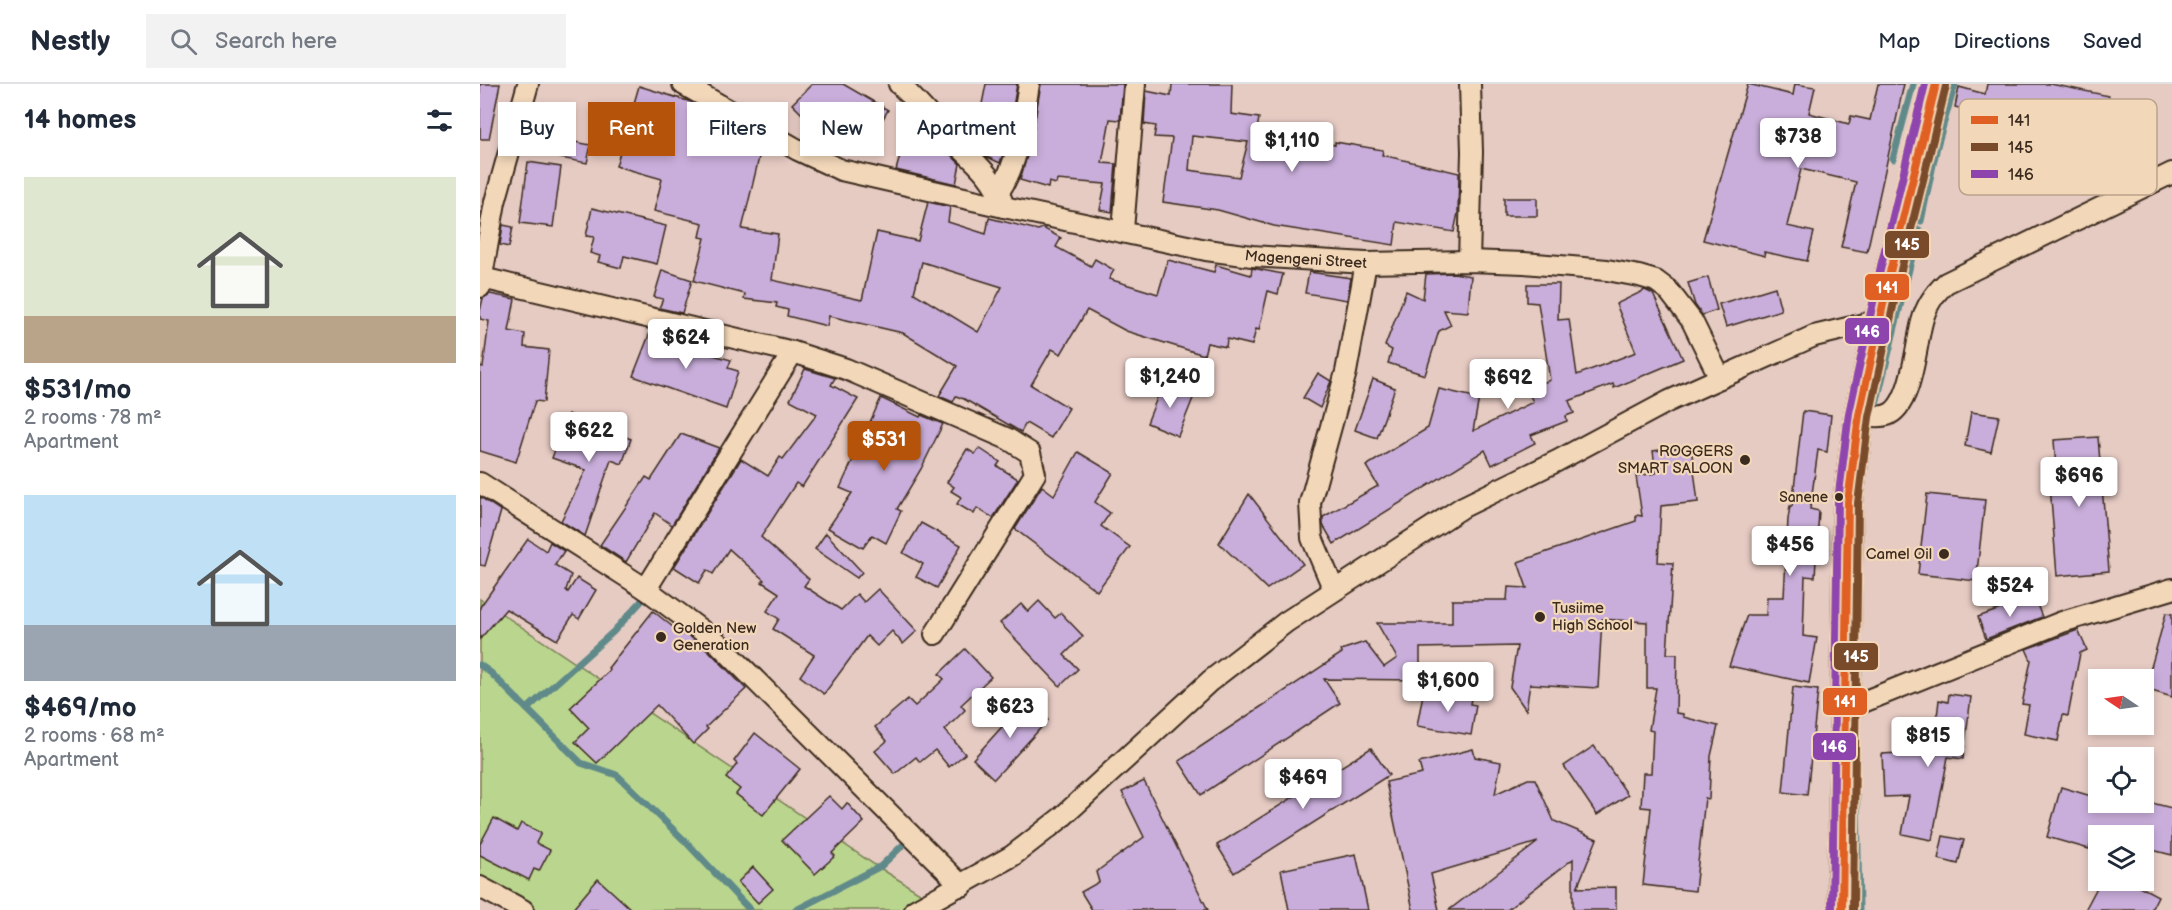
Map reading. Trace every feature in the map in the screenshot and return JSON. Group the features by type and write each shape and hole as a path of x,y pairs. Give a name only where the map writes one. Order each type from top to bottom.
{"main road":[{"path":"1842,910 1843,710 1848,502 1859,415 1891,268 1936,84"}],"street":[{"path":"528,84 495,202 481,282 793,352 846,369 1008,439 1030,453 1035,474 936,633"},
{"name":"Magengeni Street","path":"683,84 798,150 841,170 1001,199 1206,250 1252,256 1366,263 1469,261 1607,270 1656,281 1668,290 1692,321 1720,378"},
{"path":"899,84 947,135 980,165 1001,199"},
{"path":"1001,199 1018,142 1029,84"},
{"path":"1123,230 1135,84"},
{"path":"1469,261 1472,152 1470,84"},
{"path":"2157,180 2172,173"},
{"path":"1859,415 1888,415 1897,409 1912,376 1922,321 1932,297 1946,283 2127,195"},
{"path":"1334,590 1312,537 1310,503 1347,372 1366,263"},
{"path":"915,910 962,886 1012,856 1061,818 1210,681 1286,622 1463,507 1557,461 1669,401 1720,378 1814,336 1881,320"},
{"path":"646,589 793,352"},
{"path":"480,483 646,589 717,642 962,886"},
{"path":"1843,710 2062,622 2172,589"},
{"path":"480,887 523,910"}],"green space":[{"path":"480,599 875,865 947,910 508,910 480,887"}],"building":[{"path":"480,84 500,84 489,139 480,139"},
{"path":"812,84 843,84 874,102 800,102 800,112 792,104"},
{"path":"986,84 1017,84 1014,102 982,102"},
{"path":"1041,84 1123,84 1120,120 1110,119 1102,163 1116,164 1112,212 1100,210 1105,184 1057,180 1056,184 1049,182 1048,188 1020,180 1027,156 1037,156 1037,107"},
{"path":"1172,84 1232,84 1231,114 1259,118 1257,130 1335,145 1335,142 1383,150 1382,155 1459,173 1458,213 1454,232 1397,222 1394,245 1274,226 1218,210 1163,202 1172,138 1154,137 1156,126 1144,124 1146,91 1171,96","holes":["1192,136 1248,142 1239,177 1189,170"]},
{"path":"1748,84 1793,95 1795,84 1815,87 1809,113 1849,124 1851,116 1870,120 1878,84 1904,84 1867,252 1841,247 1856,182 1801,169 1787,226 1814,232 1807,261 1764,252 1765,256 1703,240"},
{"path":"1987,84 2051,84 2109,96 2108,99 1959,99 1959,108 1955,107 1959,87 1985,94"},
{"path":"639,86 691,102 687,102 687,156 759,156 742,229 778,234 772,280 862,300 877,232 918,241 928,202 950,207 948,222 986,234 989,218 1038,230 1043,228 1061,238 1056,247 1091,266 1095,259 1114,270 1109,279 1158,294 1168,260 1214,272 1216,265 1251,275 1252,268 1283,274 1278,294 1268,291 1259,330 1256,329 1252,345 1227,339 1226,347 1207,343 1204,355 1126,331 1087,310 1061,354 1052,349 1031,385 1069,408 1051,438 1026,423 1021,432 956,396 953,402 939,396 957,366 903,333 829,316 827,326 787,316 788,310 776,307 777,303 744,299 745,294 694,281 705,238 700,237 703,223 654,211 662,179 616,166 619,156 675,156 675,102 634,102","holes":["922,262 1002,287 978,332 914,293"]},
{"path":"576,142 588,144 587,163 560,158 560,156 576,156"},
{"path":"900,156 952,156 960,164 956,184 896,170"},
{"path":"986,156 1002,156 1000,163"},
{"path":"528,162 561,167 553,227 520,223"},
{"path":"1504,198 1537,198 1537,216 1504,216"},
{"path":"592,208 666,226 657,264 624,256 621,268 598,262 600,256 590,253 594,237 586,236"},
{"path":"503,225 513,227 509,247 500,245"},
{"path":"662,270 692,280 682,313 659,308 663,299 654,297"},
{"path":"1309,272 1351,278 1347,300 1305,293"},
{"path":"1454,273 1471,276 1468,312 1444,310 1451,325 1439,331 1425,375 1388,363 1392,350 1385,346 1406,291 1423,299 1426,274"},
{"path":"1708,277 1717,310 1702,315 1695,305 1688,283"},
{"path":"1527,284 1559,284 1558,320 1569,319 1577,375 1636,352 1616,304 1645,290 1653,294 1683,359 1614,388 1613,384 1569,401 1574,413 1566,416 1567,421 1531,435 1535,443 1492,465 1485,450 1334,544 1323,525 1323,517 1378,486 1366,466 1428,428 1439,389 1479,398 1473,431 1533,402 1527,389 1550,380 1538,303 1527,302"},
{"path":"1775,287 1781,310 1726,327 1719,304"},
{"path":"490,294 515,299 509,331 525,334 524,347 549,350 544,402 535,401 516,462 480,451 480,366 483,367 489,321 480,319 480,311 483,298"},
{"path":"651,330 685,339 682,346 731,360 728,368 738,371 726,409 633,376"},
{"path":"805,369 835,378 831,385 858,399 802,487 796,483 761,537 809,579 804,586 841,610 857,594 864,602 878,589 917,631 903,644 892,631 877,646 867,636 824,694 800,676 814,655 773,629 779,619 767,611 779,593 762,582 764,580 729,549 713,574 707,570 699,583 674,567 741,459 768,476 780,457 783,459 817,414 790,400"},
{"path":"1318,373 1331,381 1320,408 1303,398"},
{"path":"1373,379 1395,388 1377,438 1355,430"},
{"path":"1163,383 1194,396 1178,436 1147,423"},
{"path":"881,398 920,417 921,415 943,424 921,469 897,509 901,511 886,543 872,535 863,548 828,528 852,493 840,488"},
{"path":"1803,411 1831,415 1827,452 1818,450 1810,509 1819,511 1815,577 1805,576 1803,636 1817,638 1809,683 1729,666 1747,615 1766,615 1767,597 1784,597 1788,519 1790,506 1792,506"},
{"path":"1971,412 1999,416 1991,452 1965,446"},
{"path":"568,414 592,423 594,418 621,427 618,434 631,439 622,464 611,460 585,536 561,521 586,470 552,458"},
{"path":"681,434 719,448 672,525 655,513 626,562 600,545 646,477 651,480"},
{"path":"2098,437 2109,571 2057,576 2050,485 2057,484 2054,440"},
{"path":"1691,446 1698,502 1661,506 1658,562 1673,563 1667,654 1677,654 1676,713 1718,726 1711,756 1709,799 1705,798 1695,891 1643,885 1651,808 1641,807 1643,773 1651,773 1653,731 1649,730 1656,688 1647,688 1647,622 1602,619 1598,688 1530,684 1526,710 1510,687 1517,646 1420,648 1420,680 1324,679 1340,703 1201,795 1179,761 1342,653 1341,650 1365,642 1384,667 1397,658 1377,623 1452,623 1452,600 1507,600 1508,587 1527,588 1518,562 1636,521 1636,515 1642,516 1636,476 1656,473 1653,451"},
{"path":"979,448 1000,462 997,466 1018,479 993,518 977,508 974,514 957,504 961,497 951,491 954,487 947,482 967,449 975,454"},
{"path":"1078,452 1113,473 1095,502 1110,513 1101,526 1130,547 1097,591 1015,529 1042,486 1054,495"},
{"path":"1249,494 1303,564 1267,589 1219,543"},
{"path":"1927,494 1985,500 1976,581 1918,574"},
{"path":"480,497 501,511 485,566 480,565"},
{"path":"921,523 961,545 937,588 916,577 923,564 903,553"},
{"path":"826,533 862,572 857,578 815,549"},
{"path":"528,539 546,551 550,542 564,551 555,565 571,575 566,590 568,592 577,578 596,590 579,619 573,615 557,640 506,609 480,639 480,607"},
{"path":"2034,597 2042,617 1986,639 1978,617"},
{"path":"1039,601 1055,618 1061,613 1083,636 1064,655 1078,669 1060,686 1000,623 1021,604 1028,612"},
{"path":"653,611 683,635 685,633 709,651 746,689 706,727 708,729 693,744 657,705 597,763 575,742 589,728 570,708 610,670 608,668"},
{"path":"2166,613 2172,614 2172,697 2154,692 2154,669 2151,669"},
{"path":"2078,630 2087,650 2080,653 2068,716 2063,715 2058,741 2024,734 2029,705 2022,704 2031,660 2026,649"},
{"path":"965,649 991,677 961,705 965,710 945,730 965,754 949,767 935,750 920,762 916,757 895,774 875,751 887,741 875,727 908,699 915,706 944,679 939,674"},
{"path":"1793,687 1818,690 1807,795 1783,792"},
{"path":"1454,690 1472,693 1470,704 1476,705 1471,735 1417,726 1423,694 1452,699"},
{"path":"1949,694 1971,697 1963,759 1948,757 1932,840 1902,834 1909,796 1884,797 1882,754 1933,751 1939,700 1948,702"},
{"path":"1026,700 1048,720 994,779 973,759"},
{"path":"755,733 800,769 763,815 736,794 740,789 726,778 737,764 734,761"},
{"path":"1594,746 1628,795 1597,815 1564,766"},
{"path":"1371,748 1389,775 1234,873 1217,845"},
{"path":"1473,749 1475,757 1501,762 1495,794 1528,779 1535,779 1554,821 1597,839 1577,888 1616,887 1616,910 1573,910 1573,859 1507,910 1449,910 1538,842 1431,874 1439,910 1413,910 1386,782 1422,774 1419,763"},
{"path":"1144,781 1208,910 1092,910 1081,892 1099,882 1096,872 1144,837 1122,792"},
{"path":"2061,787 2088,795 2088,813 2154,813 2154,804 2172,808 2172,855 2154,850 2154,825 2088,825 2088,849 2047,837"},
{"path":"829,796 842,809 847,803 864,822 832,853 835,856 815,874 782,840"},
{"path":"494,818 517,831 521,823 541,833 536,843 550,850 539,871 534,869 529,880 480,855 480,844"},
{"path":"1943,836 1964,840 1958,864 1938,859"},
{"path":"1356,854 1368,910 1289,910 1281,870"},
{"path":"753,867 773,889 758,903 738,882"},
{"path":"598,879 632,910 572,910"},
{"path":"2095,891 2149,891 2158,896 2151,910 2085,910"}],"waterway":[{"path":"1893,159 1913,84"},
{"path":"1921,221 1937,146 1955,84"},
{"path":"1915,250 1919,230"},
{"path":"1874,413 1912,257"},
{"path":"527,709 613,632 649,593"},
{"path":"480,665 491,673 581,763 617,775 687,843 750,910"},
{"path":"1858,683 1859,670"},
{"path":"1857,796 1859,910"},
{"path":"796,910 881,866 905,843"}],"transit line":[{"name":"146","path":"1832,910 1838,501 1849,413 1881,266 1925,84"},
{"name":"141","path":"1842,910 1848,502 1859,415 1891,268 1936,84"},
{"name":"145","path":"1853,910 1858,503 1869,417 1901,270 1946,86"}],"place":[{"name":"ROGGERS SMART SALOON","path":"1745,460"},
{"name":"Sanene","path":"1839,497"},
{"name":"Camel Oil","path":"1944,554"},
{"name":"Tusiime High School","path":"1540,617"},
{"name":"Golden New Generation","path":"661,637"}]}
